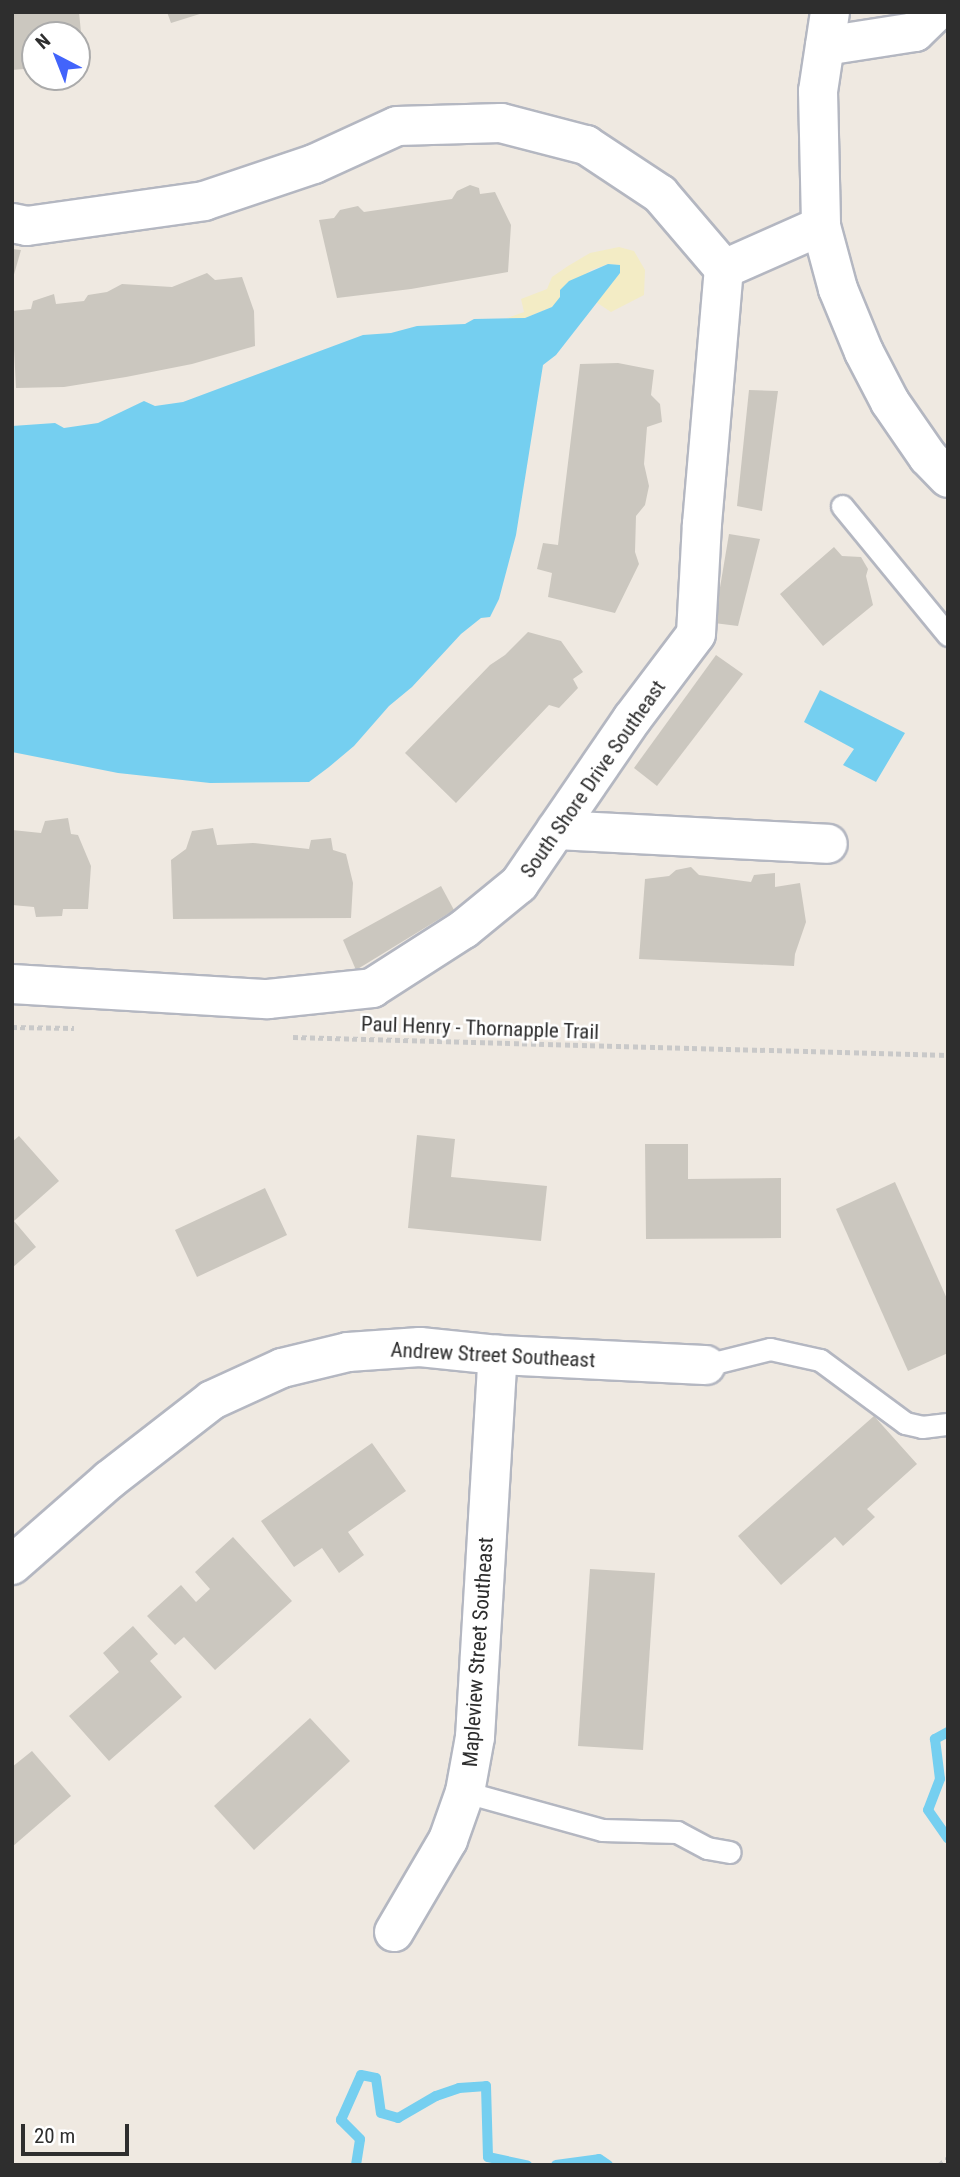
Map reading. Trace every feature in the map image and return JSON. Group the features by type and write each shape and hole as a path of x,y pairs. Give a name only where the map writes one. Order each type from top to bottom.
{"street":[{"path":"936,12 915,32 827,29 817,91 821,226 838,289 864,352 890,402 928,457 948,478"},
{"path":"12,223 27,226 204,201 314,164 397,126 501,123 586,145 660,194 724,268 821,226"},
{"name":"South Shore Drive Southeast","path":"12,984 268,999 372,988 464,929 519,884 632,719 696,634 702,524 724,268"},
{"path":"556,830 828,844"},
{"name":"Andrew Street Southeast","path":"12,1565 108,1480 212,1400 282,1368 348,1352 408,1348 706,1365"},
{"name":"Mapleview Street Southeast","path":"394,1932 448,1840 465,1792 475,1737 498,1355"}],"lane":[{"path":"842,506 948,635"},
{"path":"706,1365 770,1349 820,1360 905,1423 922,1427 948,1424"},
{"path":"465,1792 602,1830 677,1832 707,1848 730,1853"}],"path":[{"path":"12,1027 81,1029"},
{"name":"Paul Henry - Thornapple Trail","path":"284,1037 948,1055"},
{"path":"939,2165 948,2158"}],"sand":[{"path":"619,247 634,251 645,270 644,295 611,312 596,302 620,273 620,265 608,264 591,270 552,307 525,318 507,318 524,312 521,299 547,289 552,277 568,266 590,253"}],"water":[{"path":"608,264 620,265 620,273 556,355 543,365 516,535 499,599 490,617 481,618 461,634 412,687 389,706 354,746 329,767 309,782 210,783 118,773 12,752 12,426 55,423 64,428 98,423 144,401 155,406 183,402 363,335 391,333 417,326 465,324 474,319 525,318 552,307 560,297 560,290 569,281"},
{"path":"820,690 905,733 876,782 843,765 854,749 804,722"}],"building":[{"path":"12,12 79,12 80,21 21,21 21,69 12,70"},
{"path":"167,12 203,12 203,13 171,23"},
{"path":"470,185 479,188 480,194 495,192 511,225 508,272 411,289 337,298 319,220 334,218 340,210 358,206 364,212 452,199 457,191"},
{"path":"12,249 21,250 13,278 12,278"},
{"path":"207,273 215,280 242,277 254,311 255,346 192,364 126,377 64,387 16,388 12,311 31,309 33,301 54,294 56,304 84,301 88,295 107,292 122,284 172,287"},
{"path":"618,363 654,370 651,395 660,404 662,422 647,427 644,464 649,486 645,505 636,516 635,552 639,564 615,613 548,597 552,573 537,569 543,543 558,545 580,364"},
{"path":"749,390 778,391 762,511 737,506"},
{"path":"729,534 760,539 738,626 714,623"},
{"path":"834,547 842,556 861,557 868,569 866,576 873,605 823,646 780,594"},
{"path":"528,632 561,641 583,672 573,679 578,688 559,708 549,705 456,803 405,753 490,665 505,655"},
{"path":"716,655 743,674 657,786 634,768"},
{"path":"68,818 71,834 78,835 91,866 88,909 63,909 62,916 36,917 34,907 12,905 12,830 41,833 45,821"},
{"path":"213,828 217,845 253,843 309,849 311,840 331,838 333,850 346,854 353,883 351,918 173,919 171,860 186,849 192,831"},
{"path":"691,867 699,875 751,882 754,875 775,873 775,887 800,883 806,922 795,954 794,966 639,959 645,879 669,876 676,870"},
{"path":"441,886 454,910 356,970 343,940"},
{"path":"417,1135 455,1139 451,1177 547,1186 541,1241 408,1228"},
{"path":"19,1136 59,1181 14,1221 36,1247 12,1268 12,1142"},
{"path":"645,1144 688,1144 688,1179 781,1178 781,1238 646,1239"},
{"path":"895,1182 948,1301 948,1353 908,1371 836,1209"},
{"path":"265,1188 287,1235 197,1277 175,1230"},
{"path":"874,1416 917,1464 867,1509 875,1517 843,1546 835,1537 781,1585 738,1536"},
{"path":"372,1443 406,1491 348,1532 364,1555 339,1573 322,1548 294,1567 261,1521"},
{"path":"233,1537 292,1601 215,1670 184,1637 175,1645 147,1616 181,1585 196,1602 210,1589 195,1572"},
{"path":"590,1569 655,1573 643,1750 578,1746"},
{"path":"133,1626 158,1654 150,1661 182,1697 109,1761 69,1716 119,1672 103,1653"},
{"path":"310,1718 350,1761 254,1850 214,1806"},
{"path":"32,1751 71,1796 12,1847 12,1767"}],"waterway":[{"path":"948,1732 935,1739 940,1779 928,1810 948,1839"},
{"path":"356,2165 360,2139 341,2120 361,2075 376,2078 381,2113 398,2118 436,2096 459,2088 486,2086 488,2157 527,2165"},
{"path":"556,2165 599,2159 608,2165"}]}
